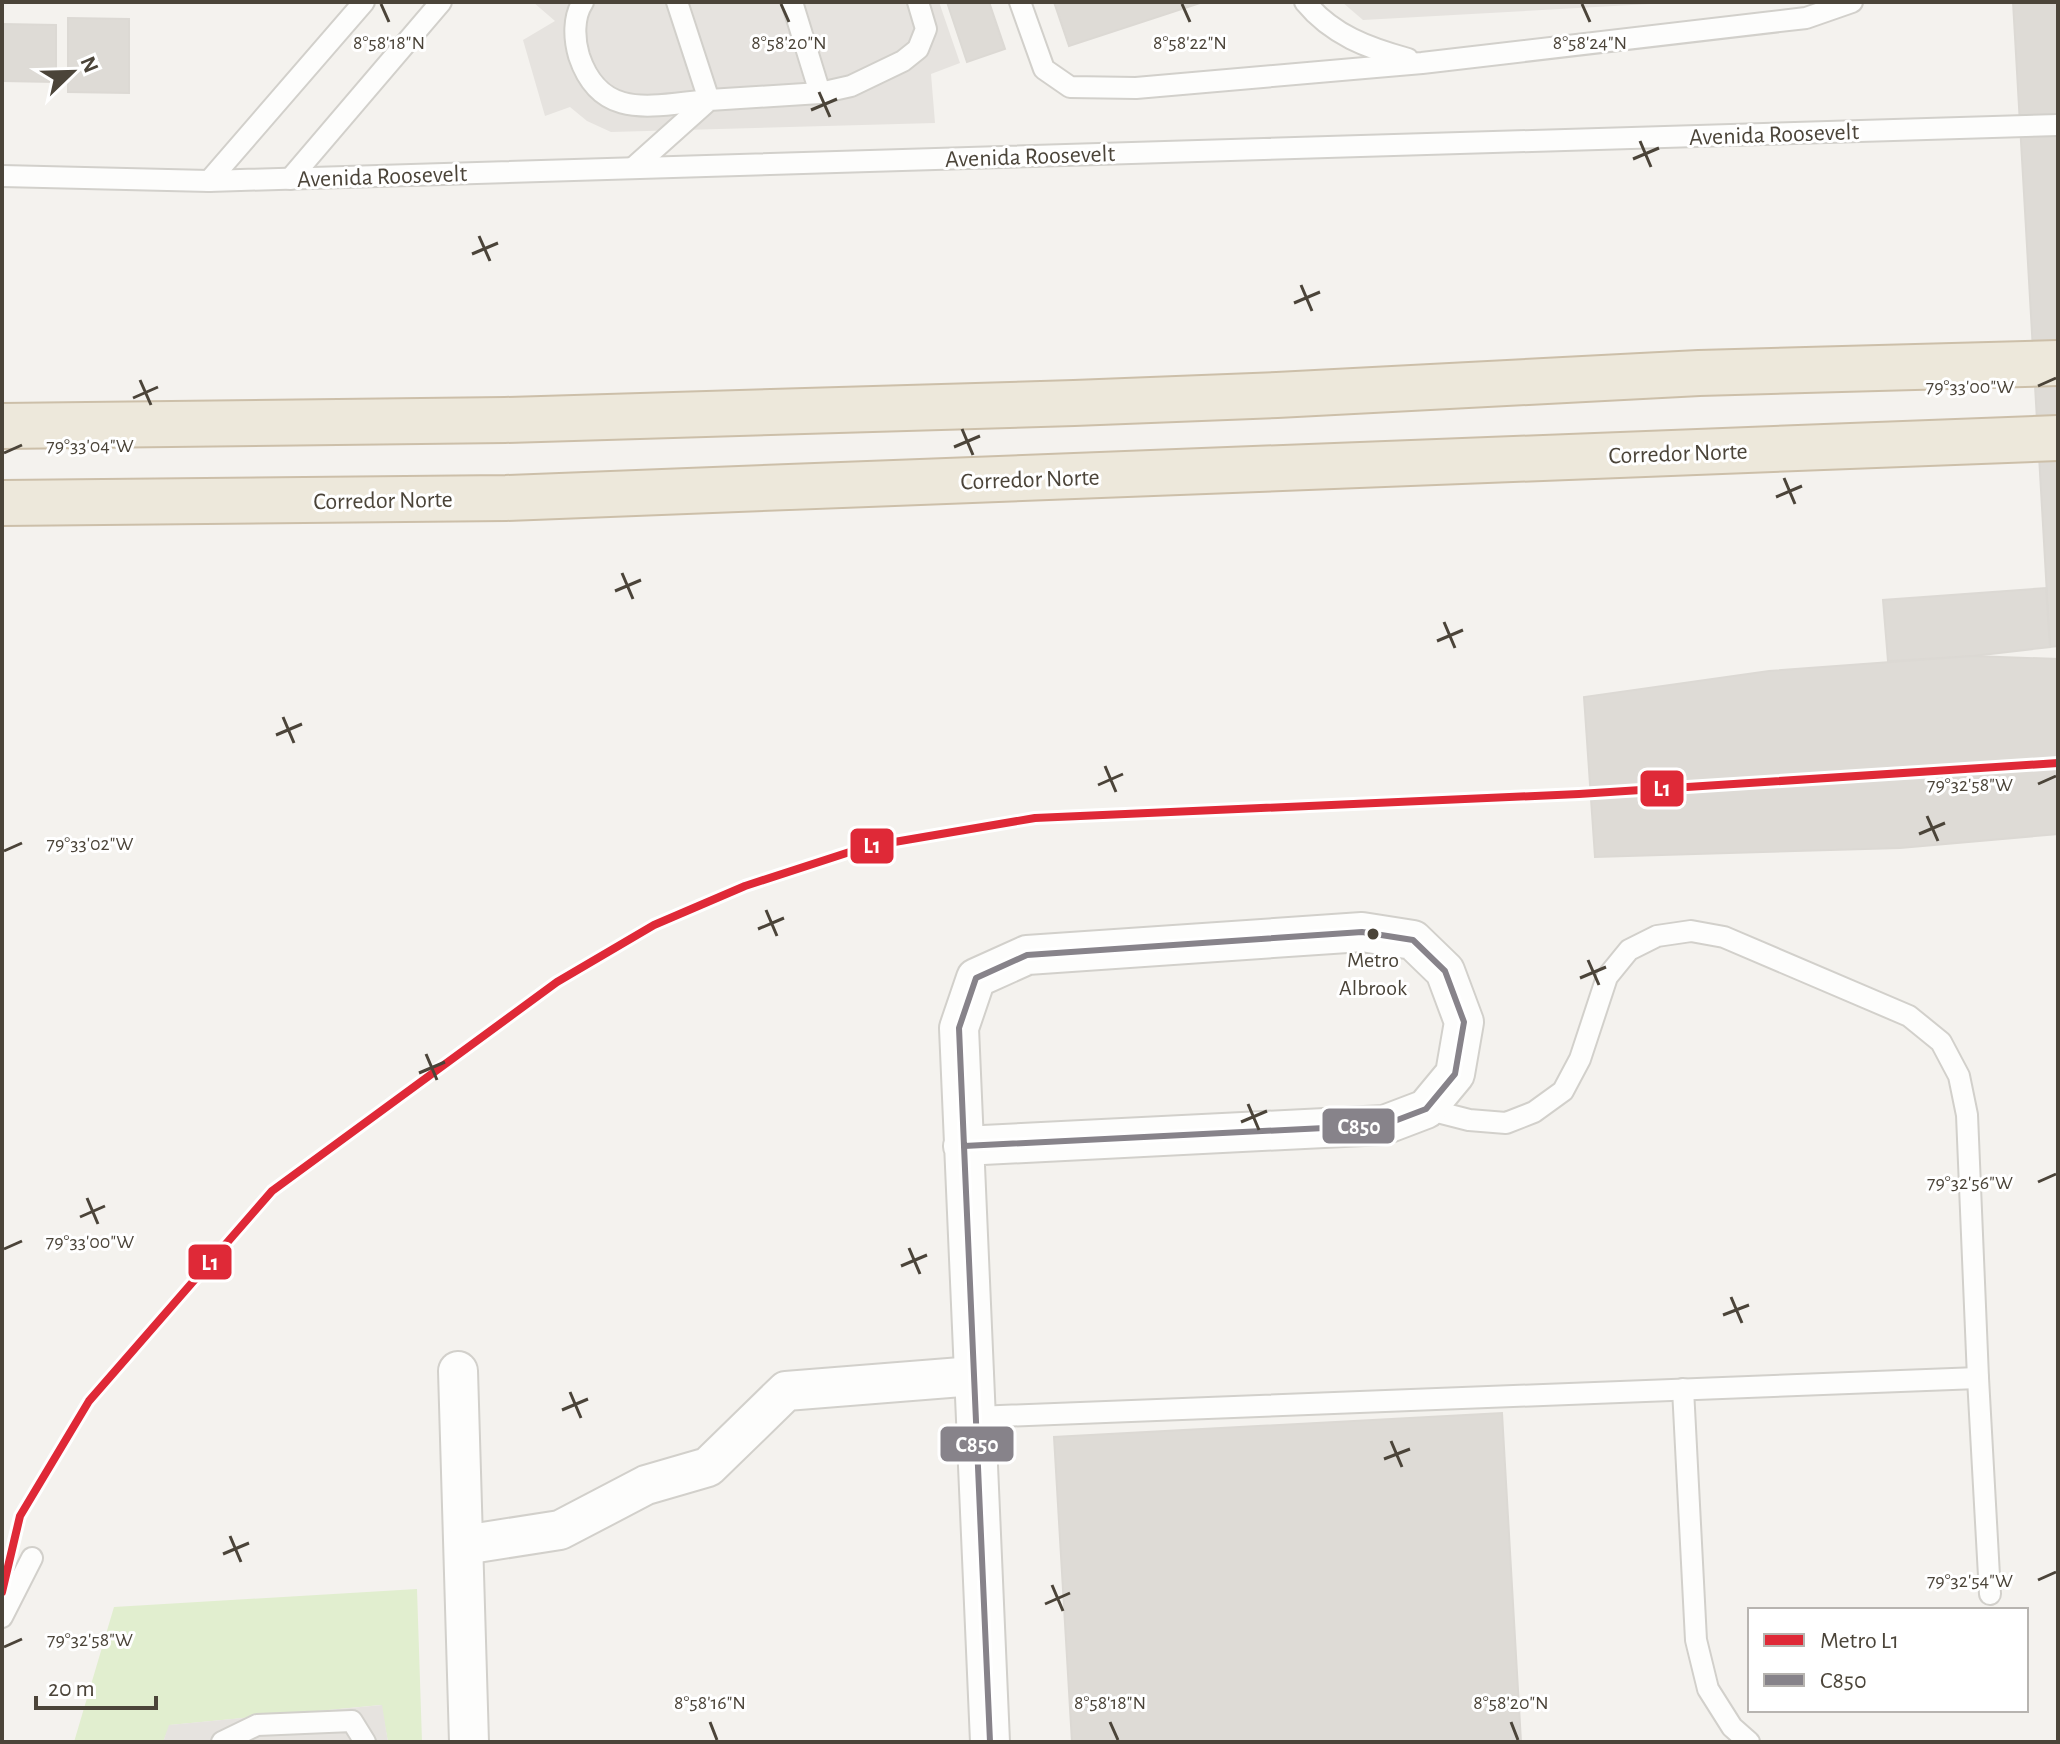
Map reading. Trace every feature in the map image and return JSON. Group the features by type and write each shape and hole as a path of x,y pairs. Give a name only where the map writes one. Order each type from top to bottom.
{"highway":[{"path":"2,426 505,420 1074,403 1699,373 2058,363"},
{"name":"Corredor Norte","path":"2,503 506,498 2058,438"}],"street":[{"path":"963,1146 1384,1125 1426,1109 1455,1074 1464,1022 1445,971 1413,940 1362,932 1027,955 976,978 959,1028 963,1146 990,1742"},
{"path":"458,1371 469,1742"},
{"path":"464,1545 560,1530 646,1485 708,1467 786,1391 974,1376"}],"lane":[{"path":"209,181 364,2"},
{"path":"290,179 441,2"},
{"path":"583,2 574,41 585,73 598,91 620,104 650,105 820,93 851,86 903,61 918,49 926,29 918,2"},
{"path":"677,2 709,100"},
{"path":"792,2 820,93"},
{"path":"1020,2 1044,69 1070,87 1136,88 1422,63 1806,18 1852,2"},
{"path":"1305,2 1317,16 1343,35 1372,49 1422,63"},
{"path":"633,168 709,100"},
{"name":"Avenida Roosevelt","path":"2,176 209,181 290,179 2058,125"},
{"path":"1426,1109 1469,1120 1506,1123 1534,1112 1563,1091 1580,1059 1607,977 1629,950 1657,936 1691,931 1724,937 1909,1016 1941,1042 1959,1076 1967,1115 1990,1594"},
{"path":"976,1417 1978,1378"},
{"path":"1683,1389 1696,1640 1708,1689 1732,1727 1749,1742"},
{"path":"2,1617 32,1558"},
{"path":"222,1742 257,1725 352,1721 365,1742"}],"green space":[{"path":"417,1589 422,1742 388,1742 381,1705 170,1725 163,1742 74,1742 114,1607"}],"shaded area":[{"path":"533,2 939,2 960,63 931,74 935,123 611,132 587,121 570,107 545,116 523,40 555,21"},
{"path":"1342,2 1685,2 1363,20"},
{"path":"382,1705 388,1742 163,1742 169,1725"}],"building":[{"path":"947,2 989,2 1005,49 967,62"},
{"path":"1054,2 1203,2 1069,46"},
{"path":"2013,2 2058,2 2058,646 2050,647"},
{"path":"68,18 129,19 129,93 68,92"},
{"path":"2,24 56,25 56,82 2,81"},
{"path":"2046,588 2050,647 1888,661 1883,600"},
{"path":"1973,656 2058,659 2058,834 1900,848 1595,857 1584,697 1769,671"},
{"path":"1502,1413 1521,1742 1072,1742 1054,1437"}],"metro line":[{"name":"L1","path":"2,1592 20,1516 89,1401 272,1191 557,982 654,925 745,886 865,847 1035,818 1579,794 2058,763"}],"transit line":[{"name":"C850","path":"1362,932 1413,940 1445,971 1464,1022 1455,1074 1426,1109 1384,1125 964,1146 959,1028 976,978 1027,955 1362,932"},
{"name":"C850","path":"964,1146 990,1742"}],"place":[{"name":"Metro Albrook","path":"1373,934"}]}
